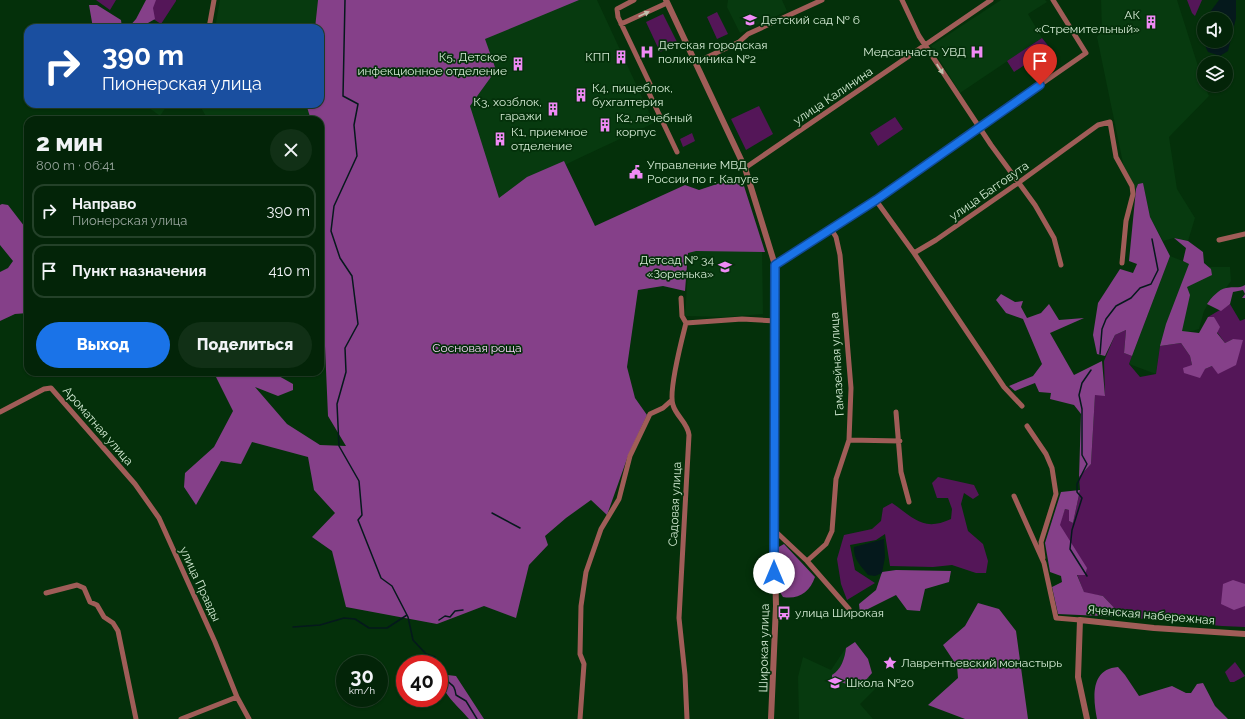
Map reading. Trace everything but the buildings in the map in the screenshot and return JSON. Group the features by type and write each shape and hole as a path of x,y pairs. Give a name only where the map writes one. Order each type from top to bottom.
{"street":[{"path":"210,24 214,0"},
{"path":"634,0 617,9 621,24 650,84 649,94 677,152"},
{"path":"621,24 666,2 674,0"},
{"path":"696,63 739,42 750,33 822,0"},
{"path":"902,0 925,46 979,128 1035,205 1054,238 1061,265"},
{"name":"улица Калинина","path":"745,168 991,0"},
{"path":"775,265 876,200 1086,53 1053,0"},
{"name":"Широкая улица","path":"666,2 745,168 775,265 776,320 774,530 776,614 771,719"},
{"name":"улица Багговута","path":"914,253 936,240 1018,183 1098,125 1110,122 1116,157 1132,186 1134,194 1126,222 1122,263"},
{"path":"876,200 914,253 1004,388 1022,406"},
{"name":"Гамазейная улица","path":"807,561 826,544 832,531 836,479 849,440 851,388 840,255 836,237 831,228"},
{"path":"1219,240 1245,234"},
{"path":"580,719 584,664 580,654 581,606 586,572 601,529 620,499 630,456 650,414 663,408 672,400 677,363 686,323 682,316 681,298"},
{"path":"686,323 742,319 776,320"},
{"name":"Ароматная улица","path":"0,412 44,389 52,388 135,484"},
{"name":"Садовая улица","path":"672,400 673,407 689,429 679,618 685,675 687,719"},
{"path":"896,412 900,441 901,472 909,502"},
{"path":"1027,426 1046,454 1052,468 1056,494 1041,542 1044,563"},
{"path":"849,440 900,441"},
{"name":"улица Правды","path":"135,484 159,518 215,642 237,697 249,719"},
{"path":"1014,496 1044,563"},
{"path":"774,530 807,561 849,609"},
{"name":"Яченская набережная","path":"1044,563 1056,618 1154,628 1245,634"},
{"path":"46,593 77,585 84,588 90,602 97,605 104,617 113,623 118,631 136,719"},
{"path":"1080,620 1078,677 1087,719"},
{"path":"181,719 237,697"}],"shaded area":[{"path":"96,0 116,0 110,10"},
{"path":"147,0 176,1 161,24 141,11"},
{"path":"220,0 318,0 315,24 216,24"},
{"path":"449,0 597,0 654,123 575,160 495,201 459,96"},
{"name":"Детский сад № 6","path":"728,0 782,0 787,11 740,33 727,7"},
{"name":"Медсанчасть УВД","path":"1001,0 1045,0 1047,2 1028,14 1042,38 960,93 931,46"},
{"path":"1101,0 1177,0 1197,63 1197,92 1207,92 1209,96 1169,137 1177,189 1195,218 1188,241 1174,238 1163,241 1150,217 1143,184 1138,184 1136,189 1124,168 1097,37 1102,31"},
{"path":"1187,0 1202,0 1195,16 1192,13"},
{"path":"1219,0 1236,0 1236,18 1233,30 1233,12 1210,12"},
{"path":"717,12 728,34 717,39 707,17"},
{"path":"663,14 678,44 660,52 646,22"},
{"path":"1042,38 1050,48 1014,72 1007,61"},
{"path":"1206,48 1229,48 1228,51 1220,56 1208,52"},
{"path":"759,106 773,134 746,150 731,119"},
{"path":"149,108 165,108 160,116"},
{"path":"201,108 307,108 310,116 206,116"},
{"path":"895,117 903,129 878,146 870,133"},
{"path":"692,133 695,141 683,147 680,139"},
{"name":"Детсад № 34 «Зоренька»","path":"691,224 762,247 763,314 725,317 685,316"},
{"path":"1170,256 1198,267 1230,267 1231,281 1226,288 1212,297 1204,311 1199,329 1188,332 1160,346 1156,374 1129,364"},
{"path":"1230,304 1240,321 1245,319 1245,627 1123,617 1103,596 1084,593 1059,525 1065,509 1069,510 1069,521 1073,523 1080,490 1079,477 1091,464 1095,394 1105,395 1104,361 1115,335 1126,330 1124,353 1132,356 1129,364 1140,377 1156,374 1160,346 1181,343 1190,356 1192,365 1205,369 1212,366 1233,339 1225,343 1217,332 1214,317 1208,317"},
{"path":"938,477 974,485 979,495 973,499 964,493 961,504 968,531 983,544 988,561 986,573 976,573 952,565 933,567 890,566 885,534 876,540 850,545 855,570 875,583 847,600 841,584 837,559 844,535 872,529 881,521 883,508 892,503 919,522 926,524 941,523 951,519 952,509 948,498 937,498 932,483"},
{"path":"884,539 885,557 882,573 875,576 868,575 856,559 854,547"},
{"name":"Школа №20","path":"847,646 876,688 860,704 873,719 799,719 798,677 803,657 831,670"},
{"path":"1235,662 1245,676 1234,682 1230,682 1225,672"}],"green space":[{"path":"146,0 156,0 153,8 155,19 148,24 132,24 136,19"},
{"name":"Сосновая роща","path":"318,0 579,0 485,39 496,70 470,106 499,198 527,177 564,161 595,226 685,185 699,190 735,178 744,186 765,252 696,251 688,253 685,291 663,286 638,290 627,367 635,398 647,415 628,456 607,515 591,500 566,518 545,536 548,545 529,565 516,618 484,606 437,624 346,607 332,551 312,537 335,513 314,490 308,457 252,442 241,464 221,461 196,505 184,487 185,473 214,447 233,411 216,376 279,376 293,384 293,390 278,396 255,387 287,424 320,445 346,446 328,416 324,323 324,116 310,116 307,108 324,108 324,24 315,24"},
{"path":"89,5 97,5 121,20 122,24 92,24"},
{"path":"1143,183 1150,217 1170,256 1132,356 1124,353 1126,330 1115,335 1105,356 1097,354 1093,335 1098,303 1120,269 1133,273 1137,264 1129,261 1136,189 1138,184"},
{"path":"0,205 8,205 24,226 24,313 15,314 0,321 0,272 8,268 13,261 0,245"},
{"path":"1174,238 1188,241 1203,252 1204,263 1211,269 1212,275 1187,287 1190,295 1182,331 1199,333 1208,317 1214,317 1220,327 1217,333 1225,343 1233,339 1243,340 1236,365 1218,374 1212,366 1205,369 1200,378 1184,373 1183,368 1192,365 1190,356 1181,343 1160,346 1166,324 1189,264 1183,261 1186,248"},
{"path":"1245,285 1245,294 1243,290 1233,292 1230,304 1221,311 1207,304 1215,294 1223,289"},
{"path":"1001,294 1015,302 1023,301 1021,307 1027,318 1041,313 1049,304 1059,320 1084,318 1050,333 1074,375 1102,361 1105,396 1095,395 1091,464 1079,477 1081,414 1074,405 1050,399 1051,393 1039,392 1035,383 1015,391 1009,386 1033,376 1042,364 1023,319 1006,313 996,300"},
{"path":"1080,490 1073,523 1069,521 1069,510 1065,509 1060,525 1087,568 1085,575 1077,575 1084,592 1103,596 1123,617 1058,614 1052,587 1062,582 1061,576 1050,572 1045,543 1061,492"},
{"path":"784,544 815,577 807,591 798,596 788,598 783,597 778,589 784,585 783,558 778,552 777,548"},
{"path":"896,570 951,571 949,582 925,589 920,611 907,610 896,595 860,613 859,604 876,590 882,572"},
{"path":"1233,580 1245,584 1245,606 1234,610 1221,604 1223,584"},
{"path":"978,603 999,609 1016,631 1028,719 965,719 928,705 958,678 957,666 943,645 965,626"},
{"path":"855,642 868,659 872,673 858,689 832,678 832,675 838,670 842,663 846,648"},
{"path":"1118,667 1139,696 1172,686 1186,693 1191,693 1197,684 1203,683 1215,706 1228,719 1097,719 1095,694 1098,679 1102,673 1109,669"},
{"path":"448,675 456,676 484,719 469,719 448,695"}],"waterway":[{"path":"345,0 343,96 358,104 354,125 357,156 334,206 331,231 340,258 352,276 358,324 345,348 346,372 337,404 339,446 359,481 362,515 358,520 381,578 392,586 408,617 413,640 426,654 429,655"},
{"path":"1100,354 1102,329 1106,319 1116,306 1131,298 1140,288 1151,284 1158,270 1152,239"},
{"path":"1087,576 1070,549 1072,530 1082,498 1077,492 1077,484 1087,464 1082,455 1082,409 1079,395 1082,383 1091,370"},
{"path":"492,513 520,528"},
{"path":"439,620 445,616 450,617 455,611 463,610"},
{"path":"293,627 320,625 344,618 355,619 369,628 387,628 407,615"},
{"path":"448,681 453,686 456,695 466,701 477,719"}],"place":[{"name":"Детский сад № 6","path":"750,20"},
{"name":"АК «Стремительный»","path":"1151,22"},
{"name":"Детская городская поликлиника №2","path":"647,52"},
{"name":"Медсанчасть УВД","path":"977,52"},
{"name":"КПП","path":"621,57"},
{"name":"К5, Детское инфекционное отделение","path":"518,64"},
{"name":"К4, пищеблок, бухгалтерия","path":"581,95"},
{"name":"К3, хозблок, гаражи","path":"553,109"},
{"name":"К2, лечебный корпус","path":"605,125"},
{"name":"К1, приемное отделение","path":"500,139"},
{"name":"Управление МВД России по г. Калуге","path":"636,172"},
{"name":"Детсад № 34 «Зоренька»","path":"725,267"},
{"name":"улица Широкая","path":"784,613"},
{"name":"Лаврентьевский монастырь","path":"890,663"},
{"name":"Школа №20","path":"835,683"}],"route":[{"path":"774,573 775,265 876,200 1040,85"}]}
